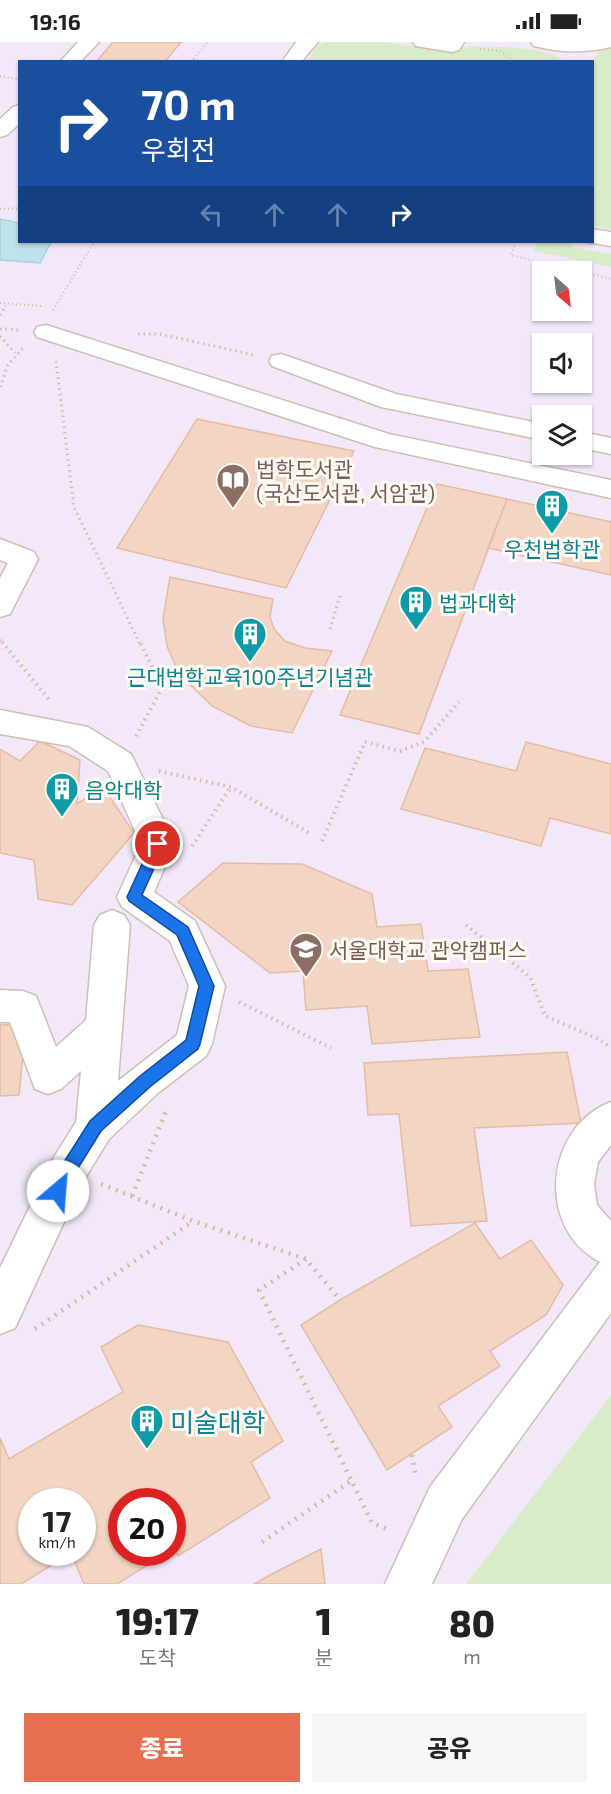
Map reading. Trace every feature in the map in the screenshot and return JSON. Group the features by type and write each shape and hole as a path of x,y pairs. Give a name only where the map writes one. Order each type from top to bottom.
{"street":[{"path":"292,60 300,48 308,42"},
{"path":"423,42 453,44"},
{"path":"541,42 579,54 608,42"},
{"path":"70,60 83,43"},
{"path":"0,131 18,113"},
{"path":"594,236 611,239"},
{"path":"46,332 384,441 611,489"},
{"path":"281,361 390,401 532,430"},
{"path":"592,442 611,446"},
{"path":"0,549 24,559 0,607"},
{"path":"0,722 77,735 120,763 158,844 134,897 183,931 207,986 193,1044 145,1081 95,1126 68,1170 0,1313"},
{"path":"95,1126 112,926"},
{"path":"12,1007 48,1077 102,1029"},
{"path":"611,1120 589,1142 577,1163 572,1185 577,1206 589,1226 611,1248"},
{"path":"408,1584 446,1503 611,1278"}],"path":[{"path":"192,60 208,42"},
{"path":"453,44 500,51 513,60"},
{"path":"0,76 18,80"},
{"path":"0,210 18,208"},
{"path":"0,387 2,374 15,353 46,332 54,307 93,243"},
{"path":"516,243 511,255 535,261"},
{"path":"592,275 611,279"},
{"path":"0,303 42,307"},
{"path":"0,315 6,304"},
{"path":"46,332 55,356 74,507 162,688 120,763 231,787 310,834"},
{"path":"160,334 281,361"},
{"path":"0,336 15,353"},
{"path":"330,629 340,596"},
{"path":"0,640 77,735"},
{"path":"322,841 364,742 400,750 424,742 459,702"},
{"path":"466,925 530,978 545,1016 599,1039 611,1048"},
{"path":"207,986 331,1048"},
{"path":"132,1197 167,1109"},
{"path":"68,1170 193,1221 306,1259 340,1300"},
{"path":"68,1307 193,1221"},
{"path":"306,1259 259,1290 372,1523 427,1544"},
{"path":"262,1542 351,1481"}],"shaded area":[{"name":"서울대학교 관악캠퍼스","path":"0,42 611,42 611,1584 0,1584"}],"green space":[{"path":"325,42 380,42 424,47 520,48 553,55 563,60 308,60 317,46"},
{"path":"611,46 611,229 594,226 593,60 599,51"},
{"path":"537,243 573,243 572,247 611,254 611,267 592,263 592,261 534,251"},
{"path":"611,1395 611,1584 466,1584"}],"water":[{"path":"0,219 18,223 18,243 50,243 40,263 0,260"}],"building":[{"path":"113,42 181,42 167,60 98,60"},
{"name":"법학도서관 (국산도서관, 서암관)","path":"197,419 354,451 286,588 117,548"},
{"name":"법과대학","path":"437,484 507,499 419,734 340,715"},
{"name":"우천법학관","path":"507,499 611,522 611,575 488,548"},
{"name":"근대법학교육100주년기념관","path":"170,577 273,599 270,617 274,629 285,641 305,648 332,651 292,733 251,726 212,706 179,674 167,646 163,619"},
{"name":"음악대학","path":"40,741 80,760 77,804 103,787 134,833 72,905 38,899 34,860 0,853 0,749 20,761"},
{"path":"526,742 611,764 611,834 550,818 541,846 401,809 425,748 516,771"},
{"path":"223,863 302,864 372,894 377,927 421,924 428,971 468,969 480,1037 372,1044 367,1006 306,1010 303,971 270,973 178,902"},
{"path":"26,1024 19,1095 0,1096 0,1025"},
{"path":"567,1052 581,1123 474,1128 487,1221 411,1226 399,1114 368,1115 364,1063"},
{"path":"475,1223 500,1259 531,1240 563,1285 546,1315 490,1351 500,1366 438,1406 452,1427 387,1470 301,1325 340,1300"},
{"name":"미술대학","path":"138,1325 228,1342 283,1441 251,1462 270,1498 186,1551 186,1488 108,1488 108,1566 146,1566 117,1584 84,1584 76,1566 96,1566 96,1488 18,1488 18,1566 50,1566 21,1584 0,1584 0,1438 9,1459 123,1392 101,1347"},
{"path":"321,1549 325,1584 254,1584 270,1575"}],"place":[{"name":"법학도서관 (국산도서관, 서암관)","path":"233,509"},
{"name":"우천법학관","path":"552,535"},
{"name":"법과대학","path":"416,631"},
{"name":"근대법학교육100주년기념관","path":"250,663"},
{"name":"음악대학","path":"62,818"},
{"name":"서울대학교 관악캠퍼스","path":"306,978"},
{"name":"미술대학","path":"147,1450"}],"route":[{"path":"58,1191 95,1126 145,1081 193,1044 207,986 183,931 134,897 158,844"}]}
